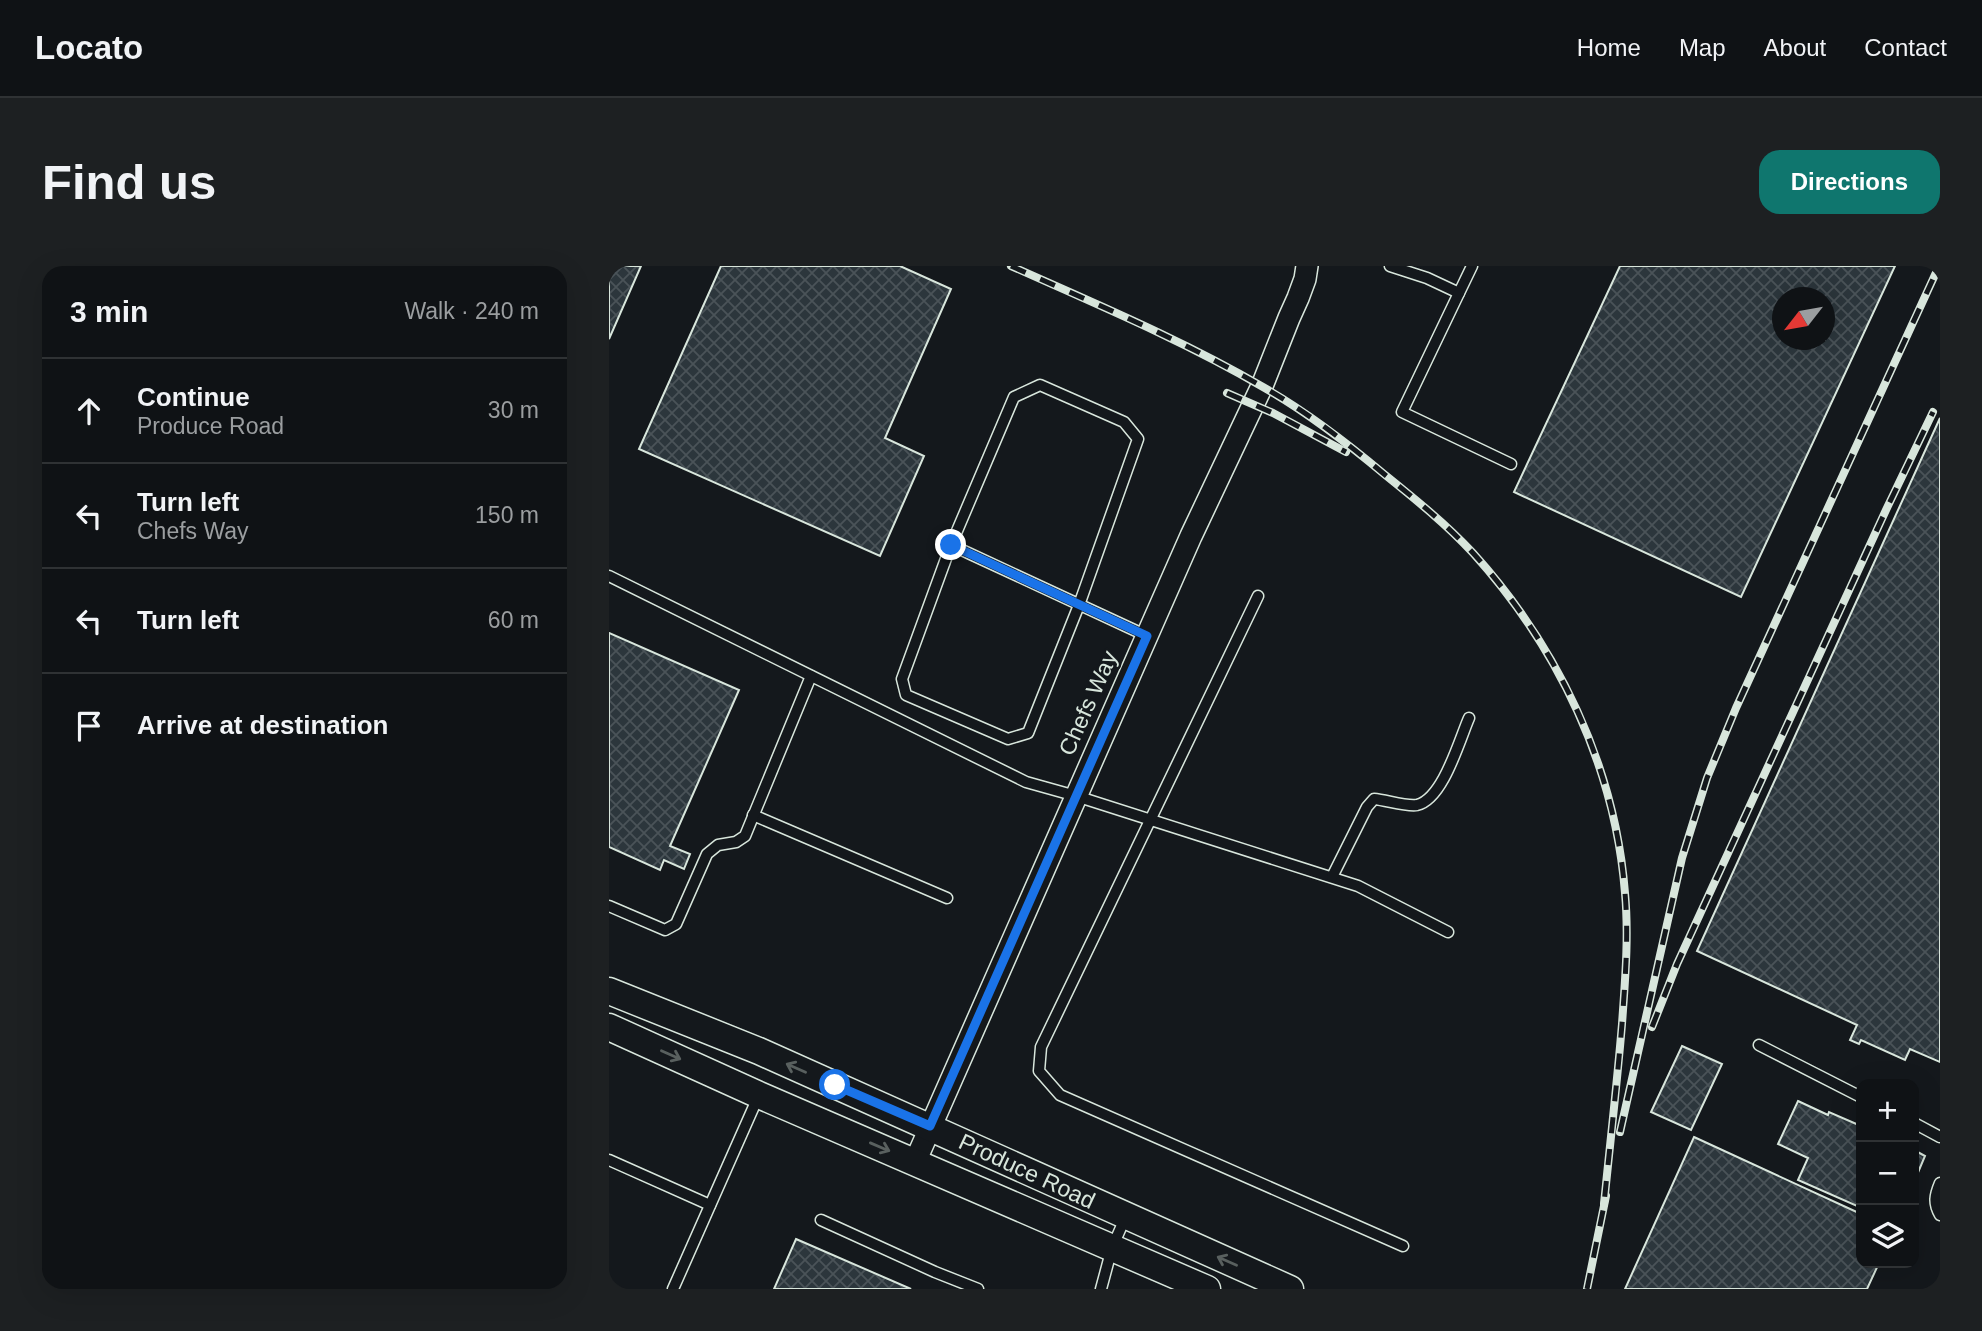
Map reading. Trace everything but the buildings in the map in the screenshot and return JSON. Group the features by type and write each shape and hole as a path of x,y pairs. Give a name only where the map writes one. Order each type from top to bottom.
{"street":[{"name":"Chefs Way","path":"915,1162 1147,636 1262,386 1299,298 1307,266"},
{"name":"Produce Road","path":"609,990 759,1051 930,1126 1290,1289"},
{"name":"Produce Road","path":"609,1027 758,1095 1207,1289"}],"lane":[{"path":"1390,266 1427,278 1459,293"},
{"path":"1472,266 1402,412 1511,464"},
{"path":"1040,385 1124,422 1137,439 1079,605 1028,733 1008,739 906,695 902,679 951,545 1014,397 1040,385"},
{"path":"951,545 1147,636"},
{"path":"609,576 1026,782 1358,886 1448,932"},
{"path":"1258,596 1041,1047 1039,1071 1060,1095 1403,1247"},
{"path":"609,906 665,930 676,924 707,853 718,845 736,842 745,836 811,676"},
{"path":"1332,877 1367,807 1374,799 1416,805 1430,798 1441,784 1469,718"},
{"path":"754,815 947,898"},
{"path":"1759,1045 1856,1094"},
{"path":"673,1289 758,1095"},
{"path":"1919,1126 1940,1137"},
{"path":"609,1160 710,1205"},
{"path":"1940,1183 1934,1202 1940,1215"},
{"path":"1101,1289 1112,1248 1126,1216"},
{"path":"821,1220 978,1289"}],"railway":[{"path":"1011,266 1201,354 1263,387 1311,417 1370,462 1452,532 1504,589 1531,628 1556,668 1595,754 1619,846 1625,893 1626,959 1604,1204"},
{"path":"1620,1132 1682,858 1707,778 1736,708 1939,266"},
{"path":"1227,393 1273,413 1346,452"},
{"path":"1652,1027 1677,964 1933,412"},
{"path":"1587,1289 1606,1196"}],"route":[{"path":"835,1085 930,1126 1147,636 951,545"}]}
